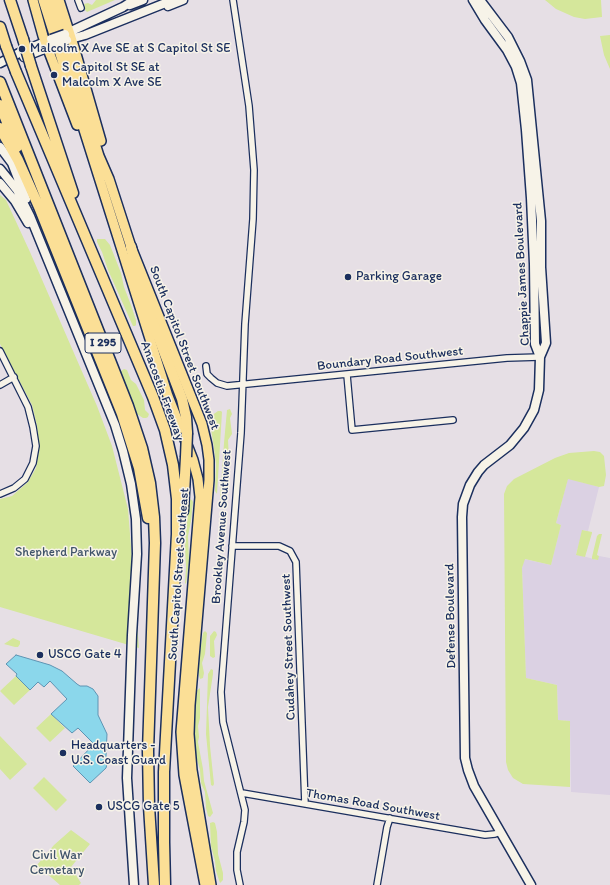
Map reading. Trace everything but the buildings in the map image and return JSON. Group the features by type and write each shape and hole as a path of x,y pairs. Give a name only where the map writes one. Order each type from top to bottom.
{"highway":[{"path":"10,0 99,268"},
{"name":"Anacostia Freeway","path":"0,27 16,72 156,405 168,439 173,464 177,499 177,543 166,736 164,807 165,885"},
{"name":"I 295","path":"0,82 128,406 143,453 151,491 155,526 148,770 154,885"},
{"path":"0,105 35,191 39,207"},
{"path":"0,128 22,167 39,207 113,392 134,452 141,477 148,516 152,615"},
{"path":"130,247 136,272 152,320 182,399 186,417 186,457 171,710 166,736"}],"main road":[{"path":"33,0 50,44 93,169 104,193"},
{"name":"South Capitol Street Southeast","path":"43,0 170,404 195,467 199,485 199,509 181,732 184,775 204,885"},
{"name":"South Capitol Street Southwest","path":"50,0 130,247 196,409 208,453 209,484 189,734 192,770 211,885"},
{"path":"59,0 68,36 96,123 109,179"}],"street":[{"path":"78,0 81,8"},
{"path":"0,63 23,51 50,44 68,36 134,0"},
{"path":"123,6 144,0"},
{"path":"125,19 133,12 163,0"},
{"path":"68,36 84,35 173,0"},
{"path":"125,19 160,9 164,11 182,4 183,0"},
{"name":"Brookley Avenue Southwest","path":"233,0 249,106 254,170 253,219 242,385 241,433 221,695 223,722 242,793 245,810 244,822 237,852 237,870 240,885"},
{"name":"Chappie James Boulevard","path":"473,0 485,20 507,50 516,67 521,83 531,198 535,344 540,357"},
{"name":"Chappie James Boulevard","path":"480,0 508,37 520,61 527,80 541,221 541,267 546,343 540,357"},
{"path":"0,147 6,153 14,166 26,199 30,216"},
{"path":"0,169 16,190 30,216 115,425 131,480 135,510 137,545 131,653 127,778 134,885"},
{"path":"0,183 21,210 49,265"},
{"path":"0,351 26,403 32,422 36,446 30,472 22,482 14,488 0,494"},
{"name":"Boundary Road Southwest","path":"206,366 208,374 217,383 227,386 492,360 540,357"},
{"name":"Defense Boulevard","path":"531,885 471,779 465,758 462,513 465,498 475,476 484,465 513,441 524,428 532,413 539,390 540,357"},
{"path":"347,375 352,430 453,420"},
{"path":"0,385 14,378"},
{"name":"Cudahey Street Southwest","path":"232,546 279,546 290,551 296,562 305,804"},
{"name":"Thomas Road Southwest","path":"242,793 485,835 501,832"},
{"path":"377,885 387,827 390,818"}],"shaded area":[{"path":"568,478 599,487 588,531 583,530 576,554 597,560 599,556 610,558 610,795 571,792 570,721 558,720 557,685 526,678 522,568 524,559 551,565 561,525 556,523"}],"green space":[{"path":"96,0 115,0 87,12 84,4 88,3 92,5"},
{"path":"545,0 601,0 602,17 585,19 574,17 556,9"},
{"path":"610,35 610,69 604,55 600,36"},
{"name":"Shepherd Parkway","path":"0,195 6,200 30,252 97,406 112,446 128,509 139,648 0,607 0,499 12,496 28,482 36,468 39,449 37,426 32,405 0,344"},
{"path":"97,239 105,239 110,245 121,273 124,287 136,320 135,326 132,324 108,270"},
{"path":"124,369 127,370 131,380 136,384 144,400 145,410 149,414 146,418 143,418 137,414 121,374 121,371"},
{"path":"230,409 232,414 230,418 232,434 228,440 229,459 225,479 225,503 223,504 220,500 224,443 227,410"},
{"path":"218,411 222,412 217,494 215,491 216,464 210,423 211,416"},
{"path":"600,452 604,456 606,475 604,486 599,487 568,479 556,523 561,525 551,565 525,559 522,568 526,678 557,685 558,720 570,721 570,787 523,784 513,778 508,770 506,762 504,494 507,486 514,479 555,458 569,453"},
{"path":"189,499 193,502 188,536 189,561 186,584 185,547"},
{"path":"582,530 592,532 585,557 576,555"},
{"path":"602,534 597,555 599,556 598,560 592,559 592,557 597,536"},
{"path":"205,631 207,633 205,654 202,663 204,673 203,678 200,679 198,672 200,652 203,633"},
{"path":"214,631 217,635 214,641 215,657 213,658 210,656 210,636"},
{"path":"13,638 20,641 18,647 4,644"},
{"path":"211,669 213,670 213,674 208,707 213,786 211,785 206,734 208,674"},
{"path":"16,676 30,690 14,705 0,691"},
{"path":"200,688 198,742 204,781 213,813 210,817 208,816 205,792 201,783 194,736 195,692"},
{"path":"51,714 65,728 50,742 36,728"},
{"path":"0,736 27,764 10,780 0,769"},
{"path":"44,777 67,800 56,811 33,788"},
{"path":"210,823 215,823 217,832 218,854 223,873 223,880 220,883 211,846"},
{"name":"Civil War Cemetary","path":"71,830 90,844 71,867 81,883 79,885 60,885 37,865 54,845"}],"water":[{"path":"16,655 50,665 62,671 80,686 87,686 93,689 98,696 98,715 107,734 107,764 106,768 90,783 73,766 94,744 78,728 72,733 51,714 67,699 50,681 44,687 38,682 30,690 16,676 17,674 6,664"}],"place":[{"name":"Malcolm X Ave SE at S Capitol St SE","path":"22,49"},
{"name":"S Capitol St SE at Malcolm X Ave SE","path":"54,75"},
{"name":"Parking Garage","path":"348,277"},
{"name":"USCG Gate 4","path":"40,655"},
{"name":"Headquarters - U.S. Coast Guard","path":"63,753"},
{"name":"USCG Gate 5","path":"99,807"}]}
